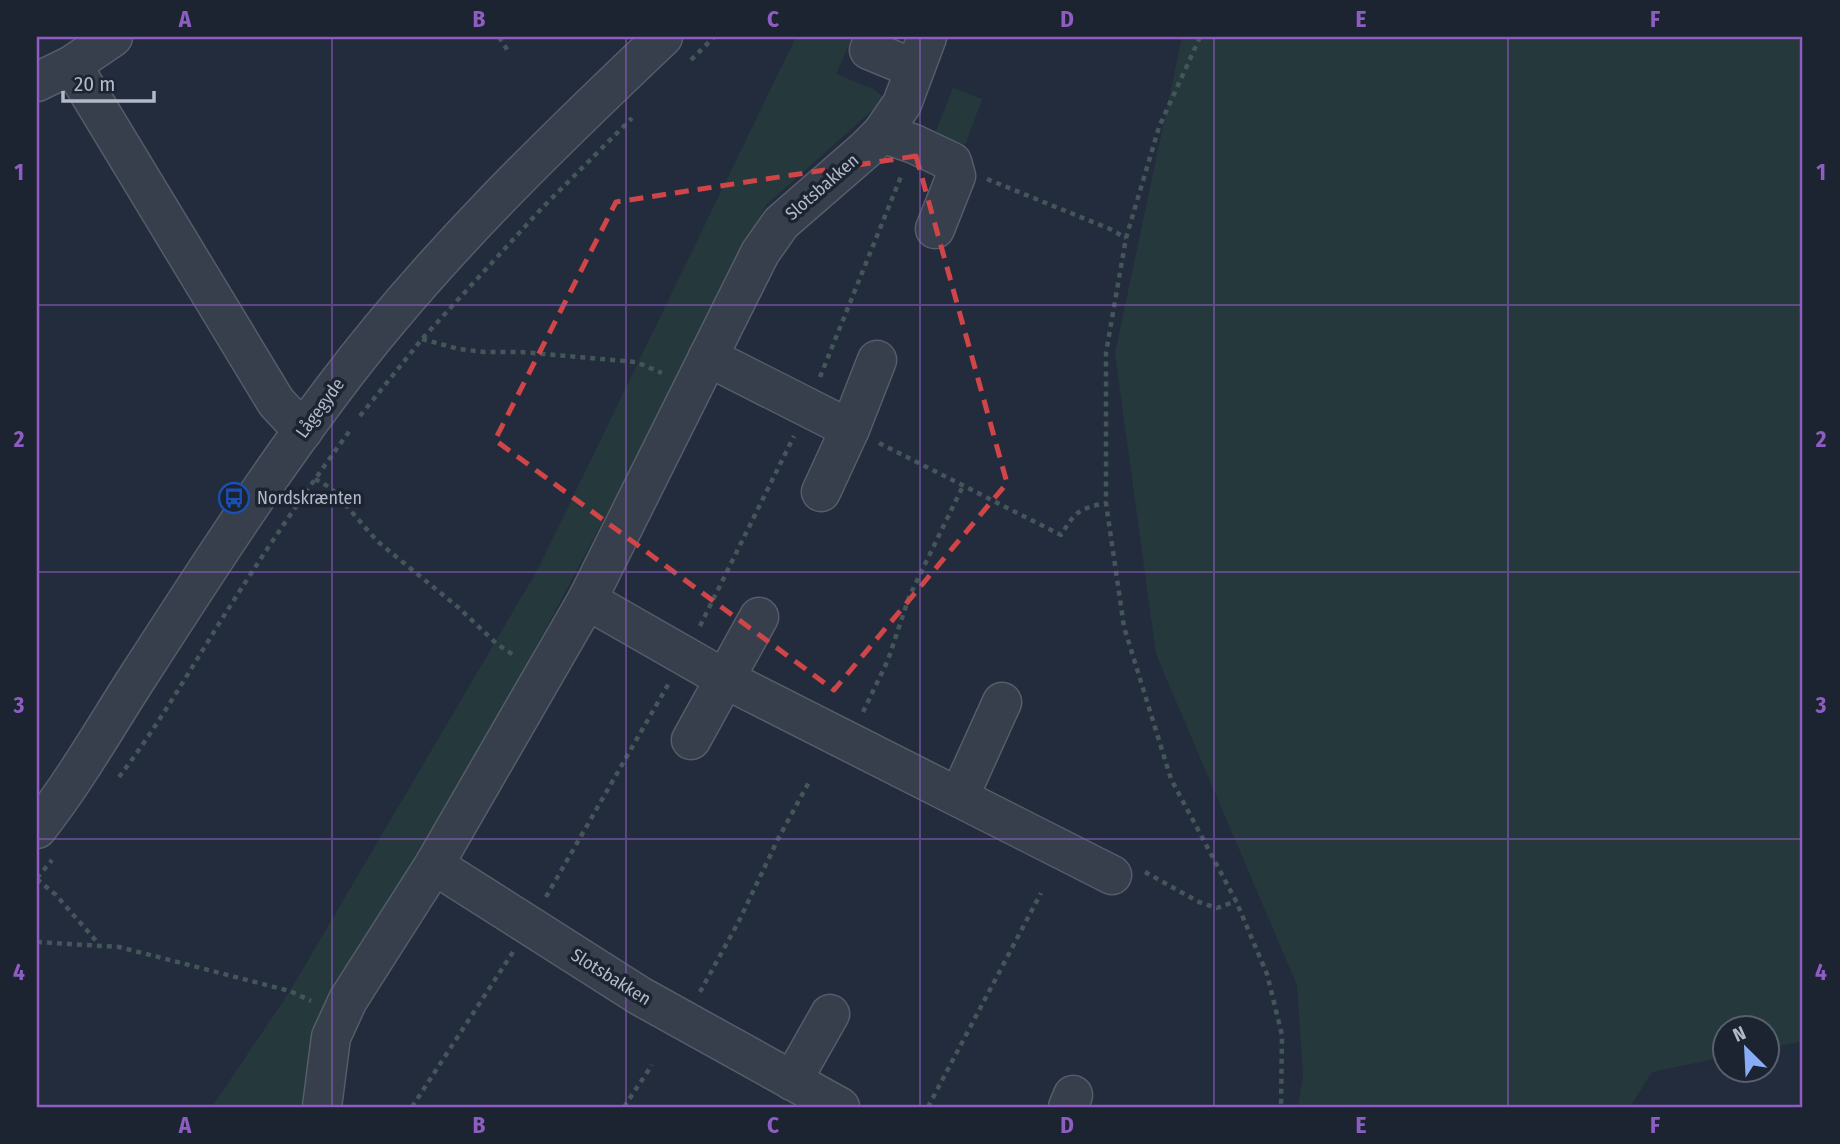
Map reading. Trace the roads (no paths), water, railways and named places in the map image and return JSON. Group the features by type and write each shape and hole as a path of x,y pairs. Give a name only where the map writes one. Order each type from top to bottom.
{"street":[{"path":"37,82 72,65 113,37"},
{"name":"Lågegyde","path":"45,843 72,780 253,502 356,359 456,242 524,172 674,51"},
{"name":"Slotsbakken","path":"322,1107 331,1037 348,1000 434,865 586,600 760,253 781,223 865,150 898,139 901,104 921,53 869,51"},
{"path":"72,65 276,402 303,431"},
{"path":"898,139 952,162 956,176 935,229"},
{"path":"821,492 877,360"},
{"path":"701,371 808,406 850,429"},
{"path":"586,600 725,679 1112,875"},
{"path":"691,740 759,617"},
{"path":"959,797 1002,702"},
{"name":"Slotsbakken","path":"434,865 640,996 839,1107"},
{"path":"792,1081 830,1014"}],"place":[{"name":"Nordskrænten","path":"234,498"}]}
